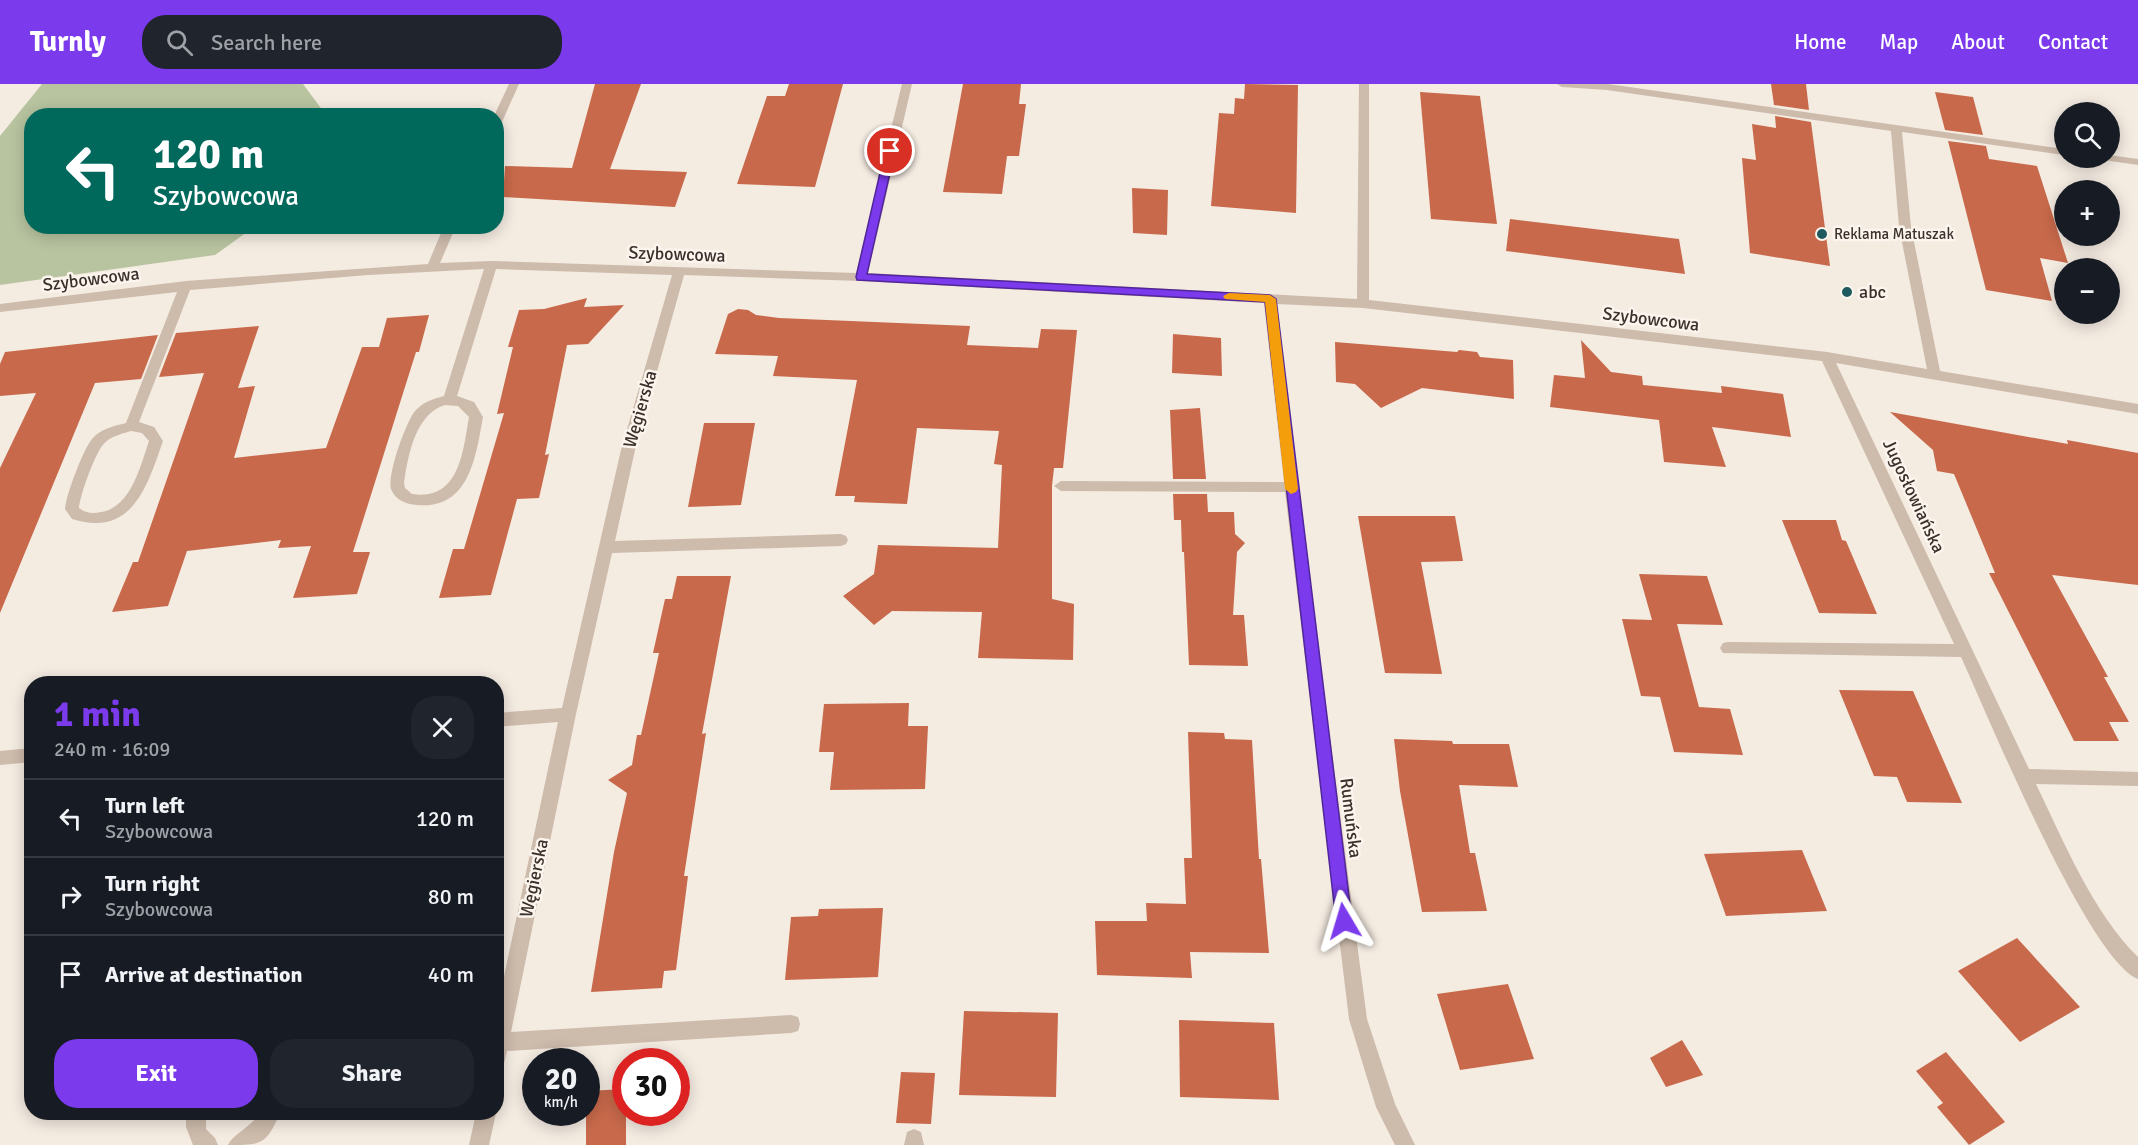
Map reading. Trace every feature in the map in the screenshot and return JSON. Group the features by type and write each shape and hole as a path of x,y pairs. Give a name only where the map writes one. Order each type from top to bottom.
{"street":[{"path":"503,108 514,84"},
{"path":"861,277 907,84"},
{"path":"1363,304 1364,84"},
{"path":"1562,84 1607,87 2054,151"},
{"path":"1896,129 1905,227 1934,374"},
{"path":"2120,160 2138,162"},
{"path":"432,267 446,234"},
{"path":"449,400 491,265"},
{"name":"Szybowcowa","path":"0,308 186,285 432,267 491,265 861,277 1363,304 1827,357 2138,409"},
{"name":"Węgierska","path":"504,1027 568,714 628,450 679,272"},
{"path":"131,426 186,285"},
{"name":"Rumuńska","path":"1270,299 1291,487 1358,1019 1386,1107 1405,1145"},
{"name":"Jugosłowiańska","path":"1827,357 2073,880 2120,952 2138,970"},
{"path":"449,400 467,403 473,408 476,417 464,476 457,485 437,498 412,500 404,496 397,487 398,476 418,416 435,403 449,400"},
{"path":"131,426 144,427 153,432 156,441 135,497 124,508 110,516 96,519 77,515 72,509 73,498 97,442 107,434 131,426"},
{"path":"1061,486 1291,487"},
{"path":"606,547 841,540"},
{"path":"1728,648 1966,651"},
{"path":"504,719 568,714"},
{"path":"0,758 24,756"},
{"path":"2024,776 2138,779"},
{"path":"504,1042 791,1024"},
{"path":"195,1120 194,1127 200,1140 208,1145"},
{"path":"238,1145 251,1140 267,1120"},
{"path":"479,1145 484,1120"}],"green space":[{"path":"42,84 303,84 321,108 24,108 24,234 244,234 215,255 0,285 0,136"}],"building":[{"path":"595,84 641,84 610,169 687,172 675,207 504,197 505,166 572,168"},
{"path":"789,84 843,84 815,187 737,184 767,96 785,96"},
{"path":"963,84 1021,84 1019,104 1026,104 1019,156 1007,156 1002,194 943,192"},
{"path":"1245,84 1298,85 1296,213 1211,206 1219,113 1234,114 1235,98 1244,99"},
{"path":"1771,84 1806,84 1809,110 1774,105"},
{"path":"1420,92 1480,96 1497,224 1431,219"},
{"path":"1935,92 1973,97 1983,135 1945,130"},
{"path":"1775,116 1811,122 1830,266 1750,253 1742,158 1756,160 1752,124 1776,128"},
{"path":"1948,141 1986,146 1989,159 2037,166 2054,219 2054,246 2063,246 2066,258 2054,258 2054,260 2040,258 2052,301 1986,290"},
{"path":"1132,188 1168,190 1167,235 1133,233"},
{"path":"1510,219 1679,239 1685,274 1506,251"},
{"path":"587,298 584,307 624,305 588,344 567,345 545,455 549,454 539,498 517,499 491,595 439,598 453,549 464,549 504,413 497,414 513,347 508,347 519,310 544,309"},
{"path":"738,309 748,310 756,315 779,318 970,326 967,345 1038,348 1041,329 1077,330 1063,468 1054,468 1052,486 1052,599 1074,604 1073,660 978,658 982,612 892,611 874,625 843,596 874,574 878,545 998,548 1002,465 994,464 999,431 917,428 907,504 854,502 855,496 835,496 857,380 773,376 778,356 715,354 728,314"},
{"path":"429,315 353,552 370,552 357,594 293,598 311,546 278,548 281,540 187,551 168,606 112,612 133,562 138,562 204,373 159,377 176,333 259,326 238,388 255,386 234,458 326,448 362,347 379,347 387,318"},
{"path":"1173,334 1221,338 1222,376 1172,373"},
{"path":"158,335 141,379 95,383 0,613 0,468 36,393 0,396 0,364 5,352"},
{"path":"1581,340 1611,372 1642,376 1643,385 1722,393 1721,386 1783,394 1791,437 1712,427 1726,467 1664,462 1659,420 1550,407 1554,375 1585,378"},
{"path":"1335,342 1457,352 1459,350 1477,352 1480,357 1513,360 1514,399 1422,388 1381,408 1355,384 1336,382"},
{"path":"1200,408 1206,479 1173,479 1170,410"},
{"path":"1890,412 2068,444 2067,440 2138,453 2138,585 2052,575 2108,677 2104,677 2129,722 2109,722 2119,741 2074,741 1989,573 1995,573 1954,474 1937,471 1933,450"},
{"path":"704,423 755,423 741,505 688,507"},
{"path":"1173,494 1207,494 1208,512 1234,512 1235,534 1245,543 1237,552 1233,615 1244,615 1248,666 1189,665 1184,552 1182,552 1181,520 1174,520"},
{"path":"1358,516 1455,516 1463,561 1421,562 1442,674 1385,673"},
{"path":"1782,520 1836,520 1842,540 1846,541 1877,614 1819,613"},
{"path":"1639,574 1707,576 1723,625 1677,624 1699,707 1730,709 1743,755 1674,752 1660,697 1641,696 1622,619 1652,620"},
{"path":"677,576 731,576 702,734 706,733 684,876 688,876 676,970 664,971 662,988 591,992 614,852 627,793 608,780 632,765 637,735 641,735 659,653 653,653 665,599 672,599"},
{"path":"1839,690 1913,691 1962,803 1907,802 1897,777 1874,776"},
{"path":"909,703 908,726 928,726 925,789 830,790 834,752 819,752 824,704"},
{"path":"1188,732 1224,733 1225,739 1252,740 1259,859 1261,859 1269,953 1190,952 1192,978 1097,975 1095,921 1147,921 1146,903 1186,904 1184,858 1192,858"},
{"path":"1394,739 1452,741 1453,744 1509,744 1518,787 1459,785 1470,853 1475,853 1487,911 1422,912 1400,791"},
{"path":"1802,850 1827,911 1726,916 1704,854"},
{"path":"883,908 878,977 785,980 791,917 818,916 819,909"},
{"path":"2017,938 2080,1007 2020,1042 1958,971"},
{"path":"1508,984 1534,1059 1460,1070 1437,994"},
{"path":"964,1011 1058,1013 1056,1097 959,1095"},
{"path":"1179,1020 1274,1023 1279,1100 1180,1097"},
{"path":"1682,1040 1703,1075 1666,1087 1650,1058"},
{"path":"1946,1052 2005,1122 1969,1145 1937,1107 1943,1103 1916,1071"},
{"path":"901,1072 935,1073 931,1124 896,1123"},
{"path":"600,1090 612,1090 612,1126 626,1126 626,1145 586,1145 586,1126 600,1126"}],"slow traffic":[{"path":"1229,296 1270,299 1291,489"}],"place":[{"name":"Reklama Matuszak","path":"1822,234"},
{"name":"abc","path":"1847,292"}],"route":[{"path":"890,151 861,277 1270,299 1344,921"}]}
